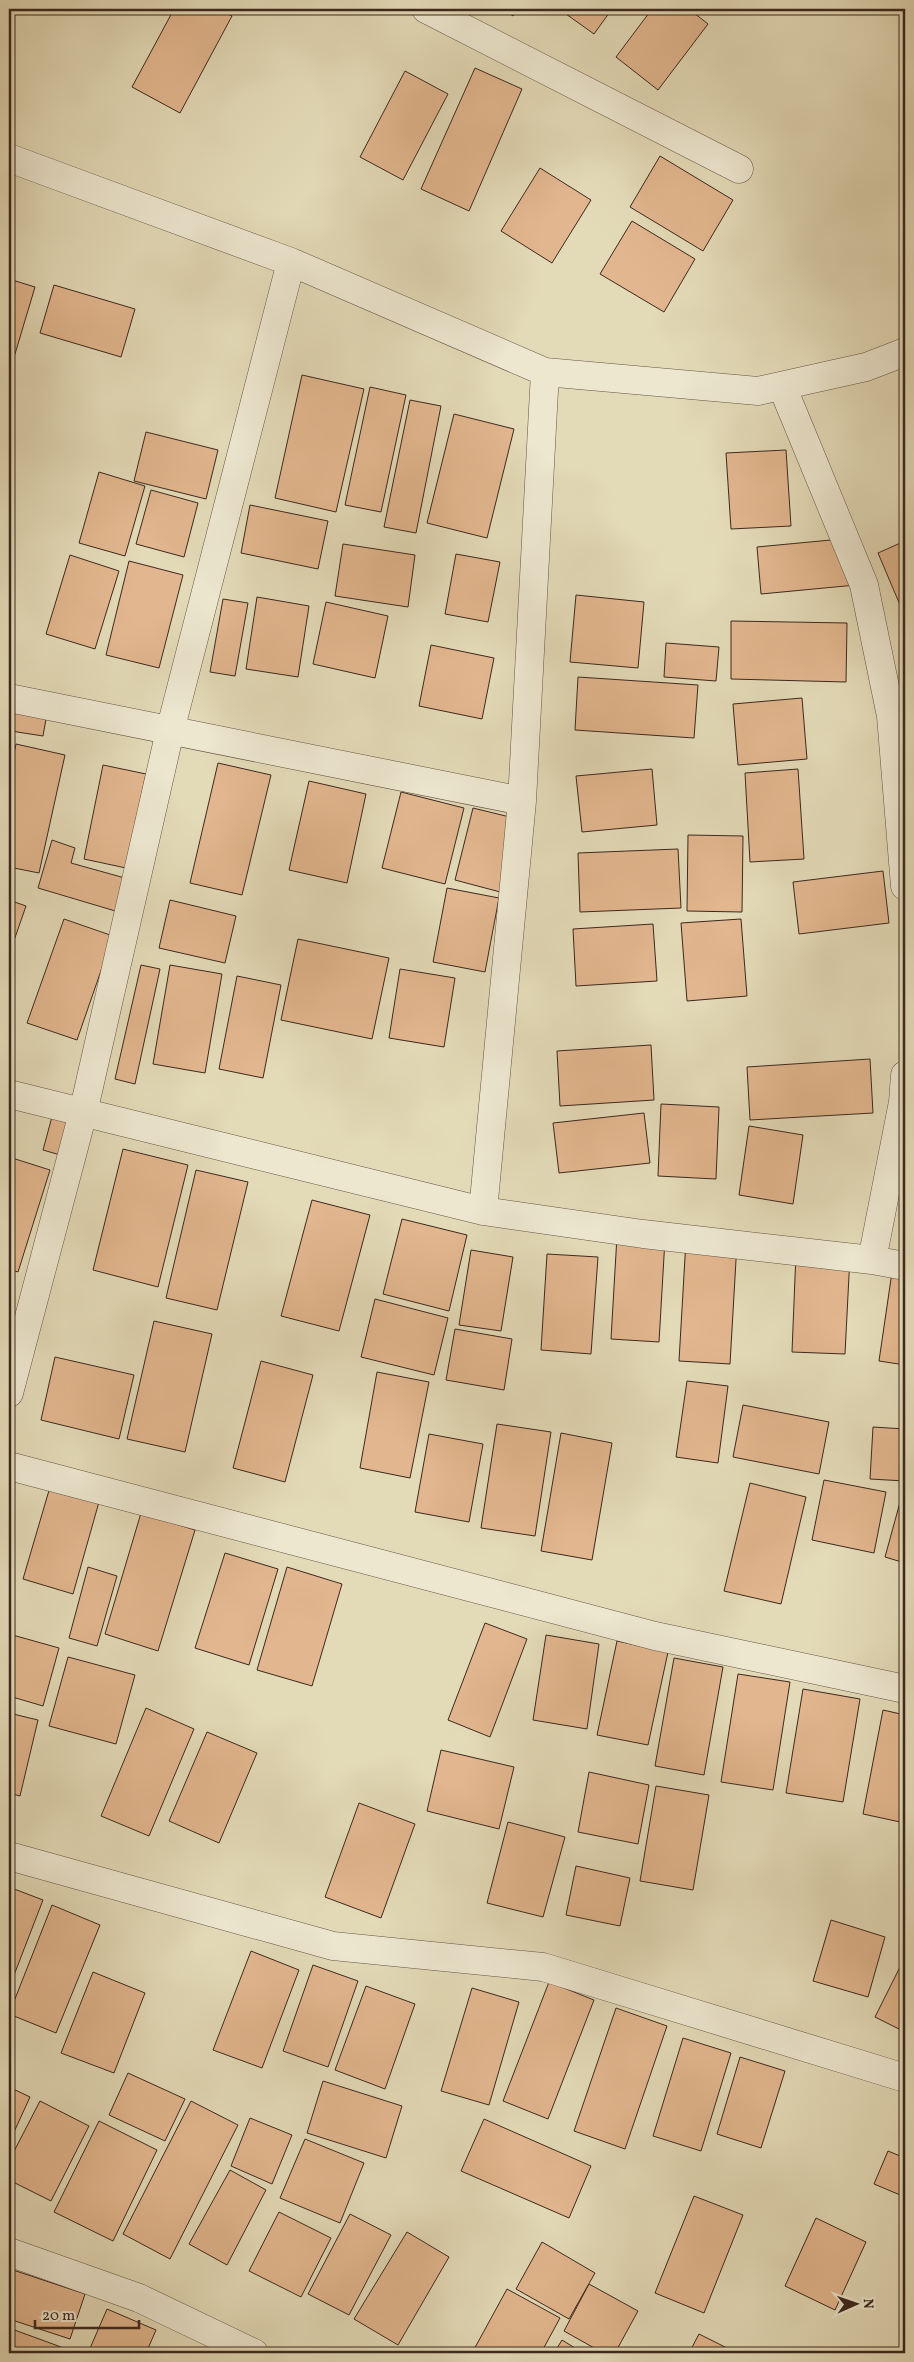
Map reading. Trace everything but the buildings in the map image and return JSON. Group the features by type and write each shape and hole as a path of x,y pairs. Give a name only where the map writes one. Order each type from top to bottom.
{"street":[{"path":"426,9 739,169"},
{"path":"9,158 291,262 545,372 758,392 866,367 905,352"},
{"path":"9,1394 83,1113 170,731 291,262"},
{"path":"483,1212 522,801 545,372"},
{"path":"782,386 864,585 891,716 905,886"},
{"path":"9,698 522,801"},
{"path":"872,1260 903,1102 905,1074"},
{"path":"9,1094 483,1212 643,1234 872,1260 905,1266"},
{"path":"9,1466 655,1636 905,1689"},
{"path":"9,1856 333,1946 543,1967 905,2078"},
{"path":"9,2252 139,2298 254,2353"}]}
